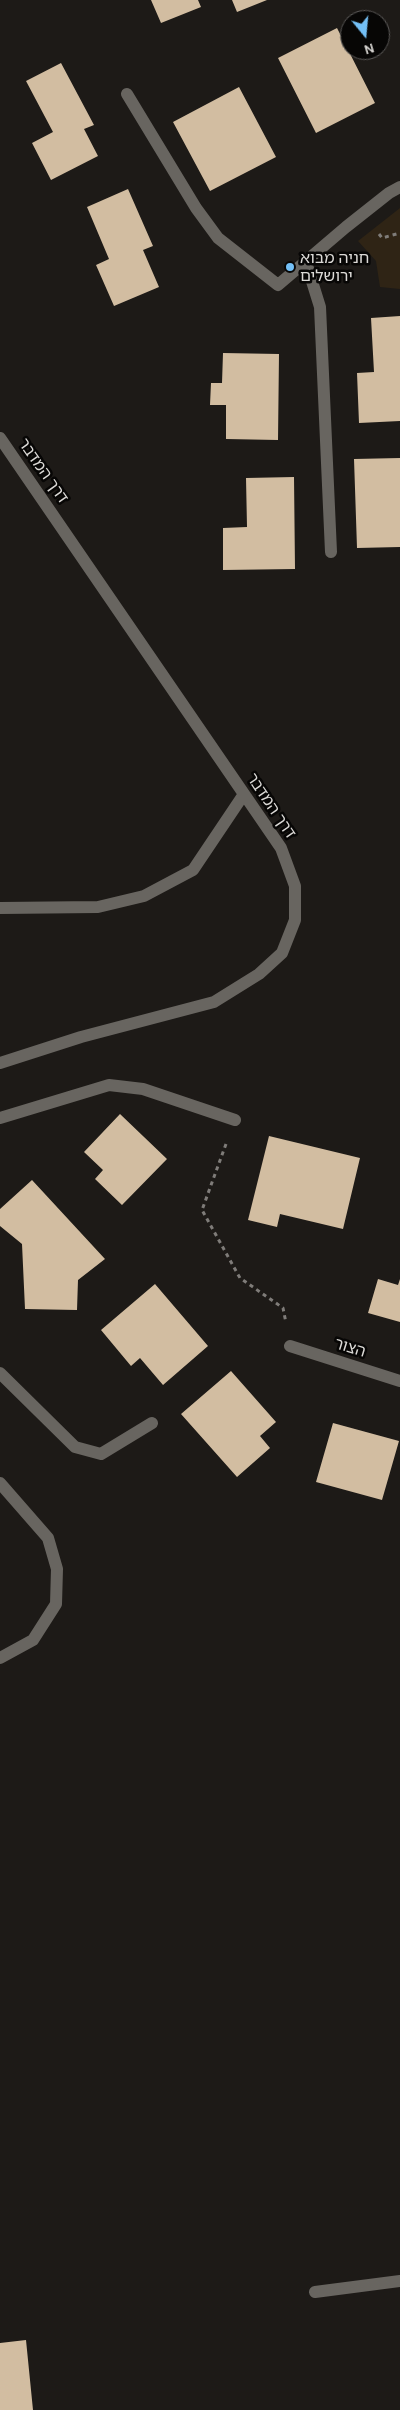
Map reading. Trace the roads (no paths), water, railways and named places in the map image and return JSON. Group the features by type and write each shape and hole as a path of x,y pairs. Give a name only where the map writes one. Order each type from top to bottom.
{"street":[{"path":"127,94 196,208 218,238 278,286 389,193 400,187"},
{"path":"306,262 320,307 331,552"},
{"name":"דרך המדבר","path":"0,438 281,848 295,886 295,920 282,953 259,974 214,1002 81,1037 0,1063"},
{"path":"0,908 98,907 144,896 193,870 244,794"},
{"path":"0,1118 109,1085 143,1089 235,1120"},
{"name":"הצור","path":"290,1346 400,1381"},
{"path":"0,1373 75,1447 101,1454 152,1423"},
{"path":"0,1483 48,1538 57,1569 56,1604 33,1640 0,1658"},
{"path":"315,2292 400,2281"}],"place":[{"name":"חניה מבוא ירושלים","path":"290,267"}]}
